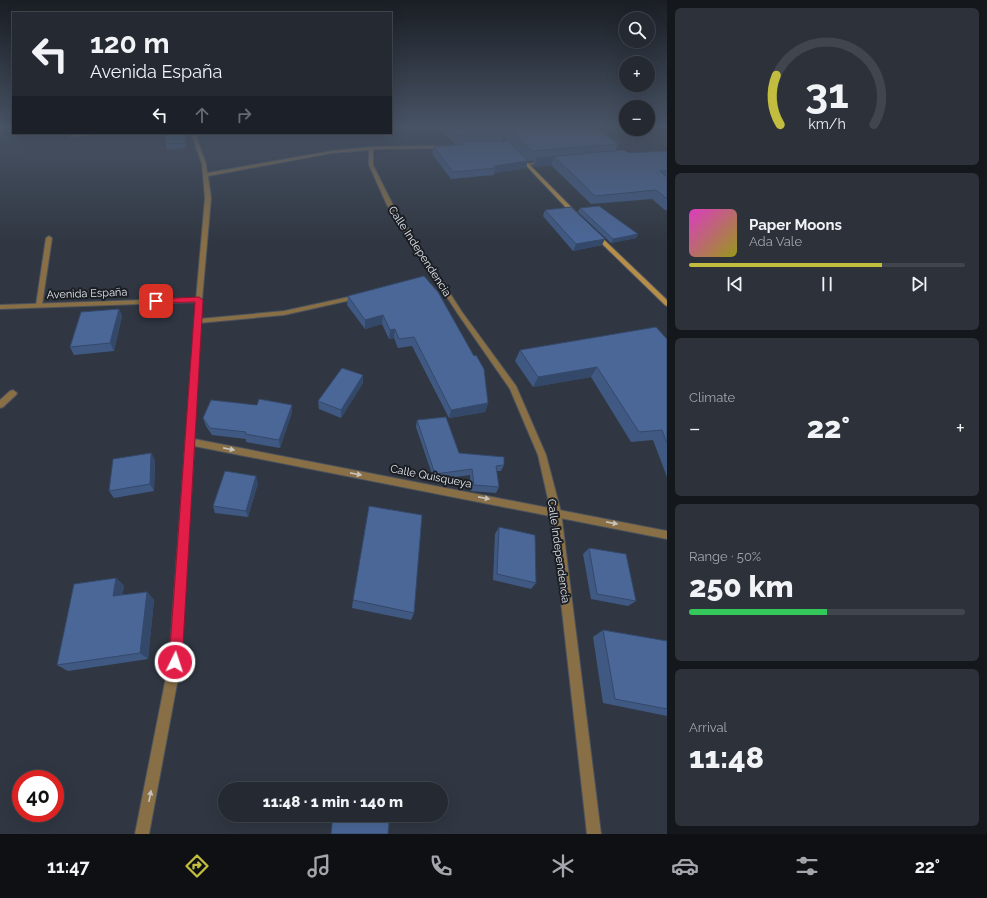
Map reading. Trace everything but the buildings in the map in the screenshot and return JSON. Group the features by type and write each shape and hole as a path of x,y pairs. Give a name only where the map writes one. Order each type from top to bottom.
{"main road":[{"path":"529,165 582,220"},
{"path":"593,231 667,304"}],"street":[{"path":"142,834 175,662 199,321 199,300 208,198 204,165"},
{"path":"206,174 258,165"},
{"name":"Calle Independencia","path":"371,165 390,205 437,278 513,388 542,455 556,512 594,834"},
{"path":"39,305 49,238"},
{"path":"429,280 437,278"},
{"path":"199,321 284,313 363,296"},
{"name":"Avenida España","path":"0,307 199,300"},
{"path":"0,405 14,393"},
{"name":"Calle Quisqueya","path":"190,442 556,512 667,535"}],"route":[{"path":"156,301 199,300 199,321 175,662"}]}
